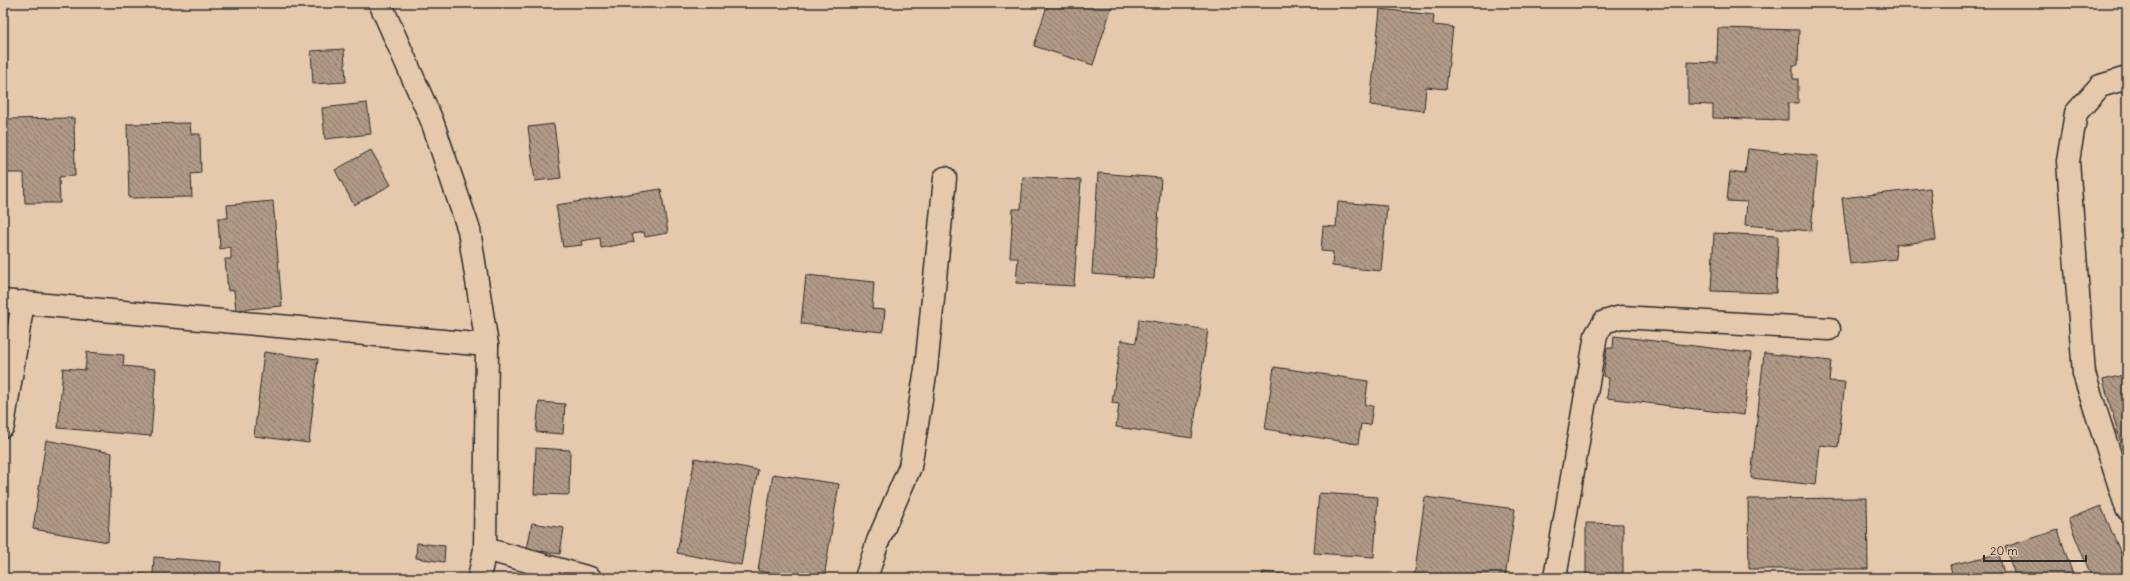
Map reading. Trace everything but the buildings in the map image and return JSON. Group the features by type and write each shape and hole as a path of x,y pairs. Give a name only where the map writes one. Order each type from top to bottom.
{"street":[{"path":"380,3 432,121 470,230 487,345 485,549 479,578"},
{"path":"2127,78 2100,86 2076,113 2068,161 2084,374 2127,509"},
{"path":"866,578 878,541 910,467 926,368 945,178"},
{"path":"3,426 13,302 487,345"},
{"path":"1555,578 1596,335 1604,322 1621,317 1829,329"},
{"path":"485,549 590,578"}]}
